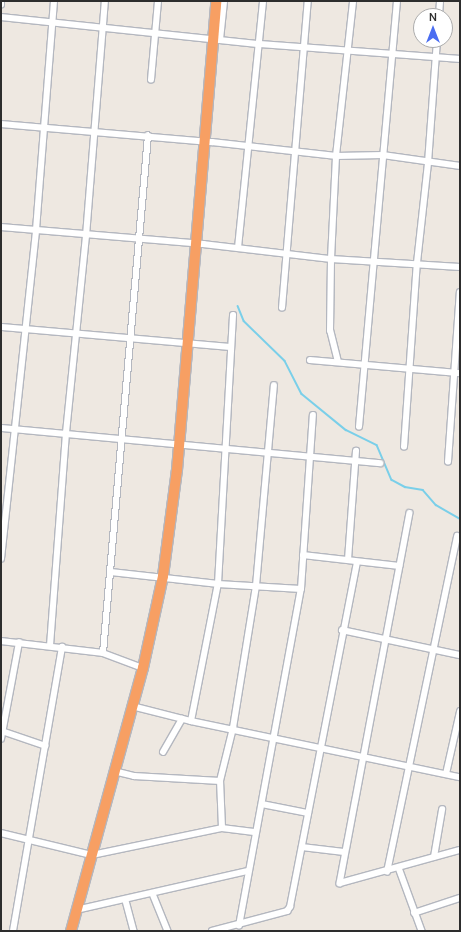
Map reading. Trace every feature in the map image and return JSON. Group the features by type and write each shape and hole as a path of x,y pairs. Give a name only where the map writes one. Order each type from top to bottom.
{"highway":[{"path":"71,931 113,770 143,668 163,576 180,443 194,243 216,40 216,1"}],"street":[{"path":"1,559 36,230 54,1"},
{"path":"50,646 66,433 86,236 93,132 105,1"},
{"path":"151,80 158,1"},
{"path":"216,40 224,1"},
{"path":"238,248 260,44 263,1"},
{"path":"282,308 285,253 308,1"},
{"path":"338,362 330,331 331,259 336,156 349,50 353,1"},
{"path":"359,427 363,365 397,1"},
{"path":"1,18 304,48 460,59"},
{"path":"404,447 417,263 428,163 436,48"},
{"path":"1,124 204,141 336,156 383,155 428,163 460,166"},
{"path":"103,653 123,438 148,136"},
{"path":"1,227 86,236 194,243 331,259 374,260 460,268"},
{"path":"448,462 453,372 460,292"},
{"path":"191,721 218,584 224,448 233,315"},
{"path":"1,327 130,340 230,347"},
{"path":"310,360 460,373"},
{"path":"222,828 220,781 233,728 256,586 274,386"},
{"path":"239,926 248,871 275,737 301,589 313,415"},
{"path":"1,428 180,443 380,463"},
{"path":"348,560 356,451"},
{"path":"410,513 386,641 362,756 344,852 340,883 388,872 460,850"},
{"path":"388,872 408,766 457,536"},
{"path":"303,555 399,566"},
{"path":"212,931 239,926 286,911 290,907 342,630 357,562"},
{"path":"111,572 163,576 218,584 301,589"},
{"path":"342,630 432,651 460,655"},
{"path":"1,641 103,653 143,668"},
{"path":"1,739 3,712 19,643"},
{"path":"13,931 62,647"},
{"path":"131,706 191,721 233,728 460,777"},
{"path":"446,774 460,712"},
{"path":"163,752 182,719"},
{"path":"2,731 46,746"},
{"path":"113,770 134,776 220,781"},
{"path":"262,804 308,813"},
{"path":"434,857 442,810"},
{"path":"1,833 92,855 222,828 256,832"},
{"path":"302,847 344,852"},
{"path":"399,868 414,913 422,931"},
{"path":"76,910 126,901 248,871"},
{"path":"154,894 168,931"},
{"path":"414,913 460,898"},
{"path":"126,901 134,931"}],"waterway":[{"path":"238,306 244,321 285,361 302,394 346,430 377,445 392,480 405,487 423,490 436,505 460,519"}]}
